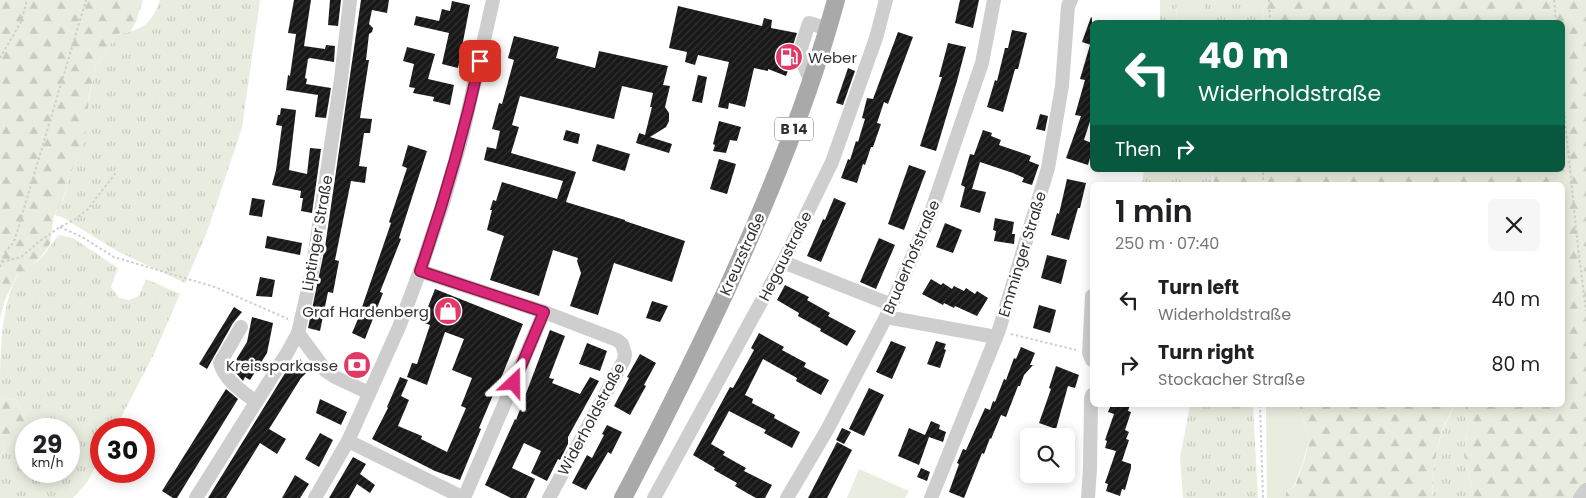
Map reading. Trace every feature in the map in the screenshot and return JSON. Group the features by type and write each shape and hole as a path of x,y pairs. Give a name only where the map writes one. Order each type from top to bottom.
{"main road":[{"name":"Kreuzstraße","path":"623,498 690,366 742,254 784,156 811,82 836,0"}],"street":[{"name":"Liptinger Straße","path":"196,498 256,402 298,329 312,272 341,79 350,0"},
{"path":"315,498 348,441 399,327 420,271 444,200 463,133 493,0"},
{"name":"Hegaustraße","path":"654,498 783,262 832,162 876,38 886,0"},
{"name":"Bruderhofstraße","path":"787,498 827,430 889,311 929,218 982,63 994,0"},
{"name":"Emminger Straße","path":"931,498 996,337 1048,168 1062,86 1068,6 1071,0"},
{"path":"783,262 889,311 996,337"},
{"name":"Widerholdstraße","path":"420,271 544,312 622,344 626,354 549,498"},
{"path":"348,441 464,498 544,312"},
{"path":"240,327 220,363 222,372 229,380 256,402"},
{"path":"298,329 326,371 369,393"},
{"path":"1088,498 1091,407"},
{"path":"1580,498 1586,490"}],"path":[{"path":"0,58 21,22 27,0"},
{"path":"0,267 5,252 14,242 22,218 86,0"},
{"path":"1269,0 1270,20"},
{"path":"1554,0 1556,20"},
{"path":"1565,120 1586,311"},
{"path":"2,262 21,257 60,227 74,220 88,209 117,171"},
{"path":"60,227 82,237 114,257 215,287 298,329"},
{"path":"1020,337 1090,357"},
{"path":"1260,407 1263,498"}],"green space":[{"path":"0,0 143,0 136,22 130,32 117,34 95,68 89,96 85,141 69,177 63,199 54,215 50,244 40,258 16,277 4,302 0,318"},
{"path":"160,0 260,0 242,128 207,232 185,283 117,251 62,217 54,215 63,200 69,177 78,157 95,68 117,34 133,31 144,25 153,15"},
{"path":"1160,0 1177,0 1176,20 1160,20"},
{"path":"1177,0 1205,0 1205,20 1176,20"},
{"path":"1205,0 1262,0 1264,20 1205,20"},
{"path":"1262,0 1586,0 1586,498 1474,498 1464,455 1468,430 1465,407 1565,407 1565,182 1214,182 1212,173 1565,172 1565,20 1264,20"},
{"path":"1144,172 1213,172 1213,182 1142,182"},
{"path":"59,235 73,238 118,268 111,287 119,298 129,300 139,296 146,279 180,294 154,354 121,418 90,418 90,477 73,498 0,498 0,456 15,435 15,483 80,483 80,418 25,418 16,400 0,398 2,336 11,291 16,278 45,253"},
{"path":"0,398 16,400 25,418 15,418 15,435 0,456"},
{"path":"1190,407 1253,407 1258,498 1183,498 1180,458"},
{"path":"1266,407 1300,407 1309,439 1303,462 1294,486 1286,492 1286,498 1267,498"},
{"path":"1300,407 1453,407 1443,428 1437,450 1432,498 1286,498 1286,492 1295,486 1305,458 1309,439"},
{"path":"1454,407 1465,407 1468,429 1464,455 1474,498 1432,498 1437,450"},
{"path":"859,469 909,491 905,498 847,498"}],"building":[{"path":"294,0 311,0 304,46 325,49 326,45 335,46 334,62 308,59 305,78 307,79 306,84 331,88 326,118 315,117 318,95 286,90 296,34 288,33"},
{"path":"330,0 341,0 338,26 328,25"},
{"path":"361,0 389,0 387,13 372,10 369,24 373,28 369,34 366,60 369,60 360,118 372,119 370,133 364,133 359,166 367,167 365,183 351,181 335,260 339,261 333,293 328,292 320,331 308,328 325,247"},
{"path":"960,0 979,0 973,28 955,23"},
{"path":"452,1 470,5 458,68 442,64 449,33 414,25 416,16 439,21 442,9 450,11"},
{"path":"678,6 762,26 764,18 772,20 771,28 797,33 791,51 792,59 786,76 768,69 768,71 754,68 745,107 729,103 728,109 718,107 729,62 698,55 695,65 685,62 687,52 669,48"},
{"path":"1091,17 1090,45 1082,42"},
{"path":"1012,30 1027,33 1018,69 1015,69 1003,112 987,107 995,80 997,81 1005,48 1008,48"},
{"path":"898,32 913,37 888,104 884,102 877,123 881,124 873,147 871,147 865,165 863,164 857,183 841,178 848,159 850,160 856,141 858,142 865,119 862,118 867,98 873,99"},
{"path":"514,36 559,47 556,58 595,68 599,51 668,66 663,85 670,86 665,107 669,113 669,121 666,127 650,137 672,144 669,153 636,143 639,133 645,135 652,107 650,107 653,93 622,86 614,119 520,96 512,125 519,127 511,153 576,172 566,202 685,241 672,282 614,263 598,315 570,306 581,273 577,261 578,258 553,250 539,296 490,280 504,236 487,230 493,200 496,201 502,182 557,199 563,181 484,160 487,147 496,149 500,131 492,129 499,103 502,104 514,60 508,58"},
{"path":"948,43 966,47 936,151 920,146 942,77 939,77"},
{"path":"1090,45 1090,121 1084,140 1090,142 1088,165 1066,158 1081,116 1075,115 1085,80 1080,79"},
{"path":"407,47 435,54 428,79 454,85 450,105 433,101 434,97 413,93 415,88 409,87 414,64 403,61"},
{"path":"848,68 855,71 843,105 836,103"},
{"path":"698,75 707,77 702,103 692,101"},
{"path":"281,108 296,110 289,170 307,174 310,148 321,149 312,213 301,211 303,198 300,198 301,191 272,185 282,126 276,125"},
{"path":"1040,114 1048,116 1045,131 1036,129"},
{"path":"719,121 741,127 737,141 730,140 726,153 713,151"},
{"path":"566,130 580,134 578,144 563,140"},
{"path":"983,130 992,133 991,136 1001,140 999,145 1031,156 1029,161 1039,165 1032,185 1022,182 1024,178 1013,173 980,162 972,189 986,192 980,213 960,207 965,187 961,185 970,154 974,155"},
{"path":"597,144 630,154 625,171 592,161"},
{"path":"408,145 427,151 399,238 401,239 380,292 383,293 365,339 352,333 358,319 352,316 356,308 361,310 391,223 389,222 407,168 402,166"},
{"path":"719,159 736,164 727,194 710,189"},
{"path":"909,165 926,171 904,230 888,224"},
{"path":"1067,179 1086,183 1069,240 1051,235 1057,213 1059,214"},
{"path":"252,198 265,200 262,217 249,215"},
{"path":"834,198 846,203 821,262 807,256"},
{"path":"995,218 1014,222 1012,234 1015,234 1014,244 994,241 996,231 993,230"},
{"path":"945,223 962,230 953,253 936,247"},
{"path":"267,236 302,243 300,255 265,248"},
{"path":"879,238 895,245 876,289 860,282"},
{"path":"1047,255 1067,260 1061,284 1041,278"},
{"path":"260,277 275,280 272,297 256,296"},
{"path":"931,279 941,285 943,283 952,289 954,286 964,291 966,288 975,294 977,291 988,298 977,316 955,306 954,308 944,303 943,305 922,294"},
{"path":"785,285 809,297 807,300 830,313 828,316 856,331 847,346 820,331 821,329 798,316 799,313 777,300"},
{"path":"435,289 523,324 479,428 481,429 460,480 435,471 372,439 388,408 400,377 408,380 401,396 409,400 398,426 422,436 421,439 447,452 466,408 461,406 472,378 452,370 464,339 445,332 427,385 407,377 412,363 417,364 430,325 422,322"},
{"path":"652,301 668,306 660,322 646,318"},
{"path":"1039,305 1056,310 1050,333 1033,328"},
{"path":"234,307 242,312 233,323 207,369 199,364"},
{"path":"252,317 273,323 267,353 250,380 245,377 243,381 236,371 231,368 247,342"},
{"path":"550,330 565,336 549,378 554,379 552,383 580,394 590,377 599,381 568,437 568,444 560,460 558,459 547,481 531,473 541,451 524,443 512,468 535,479 526,498 511,498 485,485 516,420"},
{"path":"759,333 784,347 782,350 806,363 804,367 829,380 821,395 796,381 797,378 763,359 745,395 753,399 752,403 775,415 774,418 800,432 792,448 764,433 766,430 729,411 711,444 725,452 723,455 746,468 744,471 772,485 765,498 756,498 735,486 737,483 693,455 730,387 733,388 754,350 751,348"},
{"path":"891,341 906,347 892,379 876,372"},
{"path":"936,341 946,344 940,368 927,364"},
{"path":"587,343 607,351 600,371 579,364"},
{"path":"1021,347 1035,353 1030,365 1033,365 1024,375 1020,386 1018,386 1006,417 1001,415 984,454 982,453 964,498 949,492 963,449 966,450 985,408 990,410 993,401 995,402 1004,379 1006,380 1014,358 1016,359"},
{"path":"640,354 656,363 630,415 614,406"},
{"name":"Kreissparkasse","path":"353,357 365,362 361,372 349,367"},
{"path":"300,359 310,369 301,378 269,429 286,439 277,454 260,443 226,498 208,498 290,365 292,366"},
{"path":"1056,366 1079,375 1075,388 1068,386 1056,428 1039,423 1051,389 1049,388"},
{"path":"869,388 884,395 864,436 849,429"},
{"path":"226,389 238,399 177,498 173,498 162,491"},
{"path":"320,399 347,412 341,425 316,413"},
{"path":"1110,407 1129,407 1128,411 1131,412 1125,430 1129,432 1126,439 1129,440 1122,461 1131,464 1131,468 1125,490 1122,489 1120,496 1106,491 1108,484 1105,483 1116,451 1105,448 1107,441 1105,440 1114,414 1108,412"},
{"path":"931,421 940,425 939,429 946,432 943,442 929,437 919,465 898,456 909,428 925,435"},
{"path":"607,425 622,432 611,454 608,452 586,490 572,483 587,455 592,458"},
{"path":"842,428 851,432 844,444 836,440"},
{"path":"320,433 333,440 319,467 305,459"},
{"path":"837,442 852,450 827,498 808,498"},
{"path":"353,457 366,464 360,474 375,485 370,493 357,484 349,498 329,498"},
{"path":"921,468 930,472 927,481 917,477"},
{"path":"295,475 309,484 300,498 282,498"}],"place":[{"name":"Weber","path":"789,57"},
{"name":"Graf Hardenberg","path":"448,311"},
{"name":"Kreissparkasse","path":"357,365"}],"route":[{"path":"480,61 463,133 444,200 420,271 544,312 514,383"}]}
